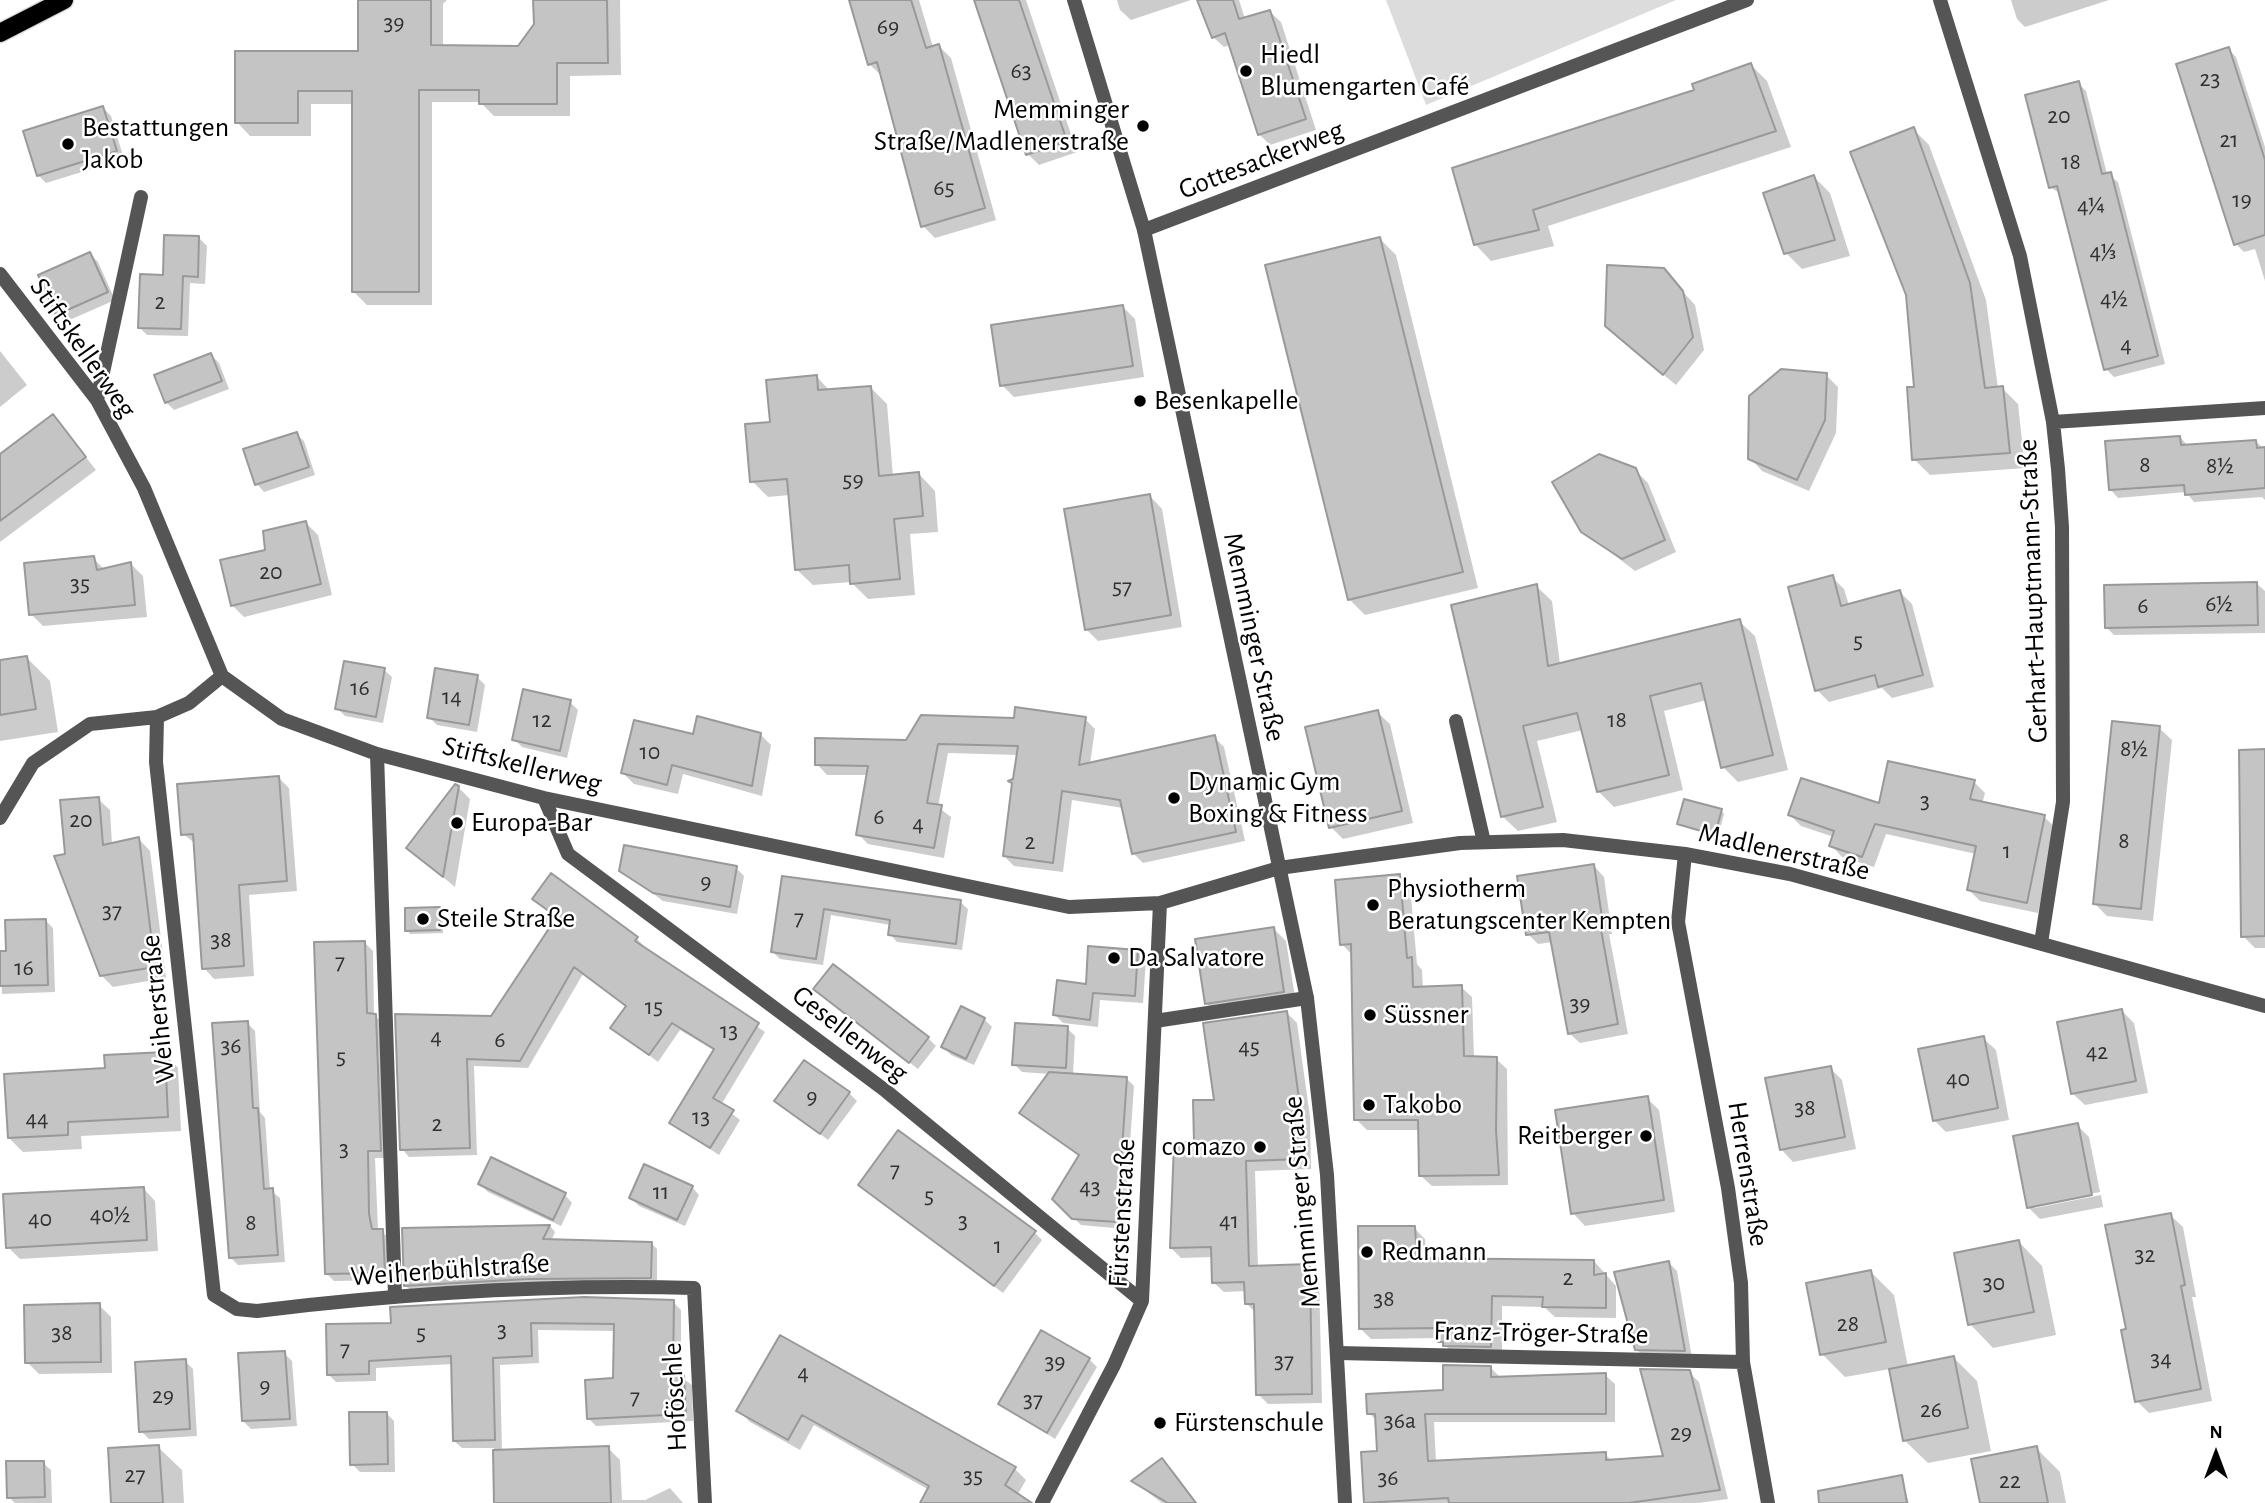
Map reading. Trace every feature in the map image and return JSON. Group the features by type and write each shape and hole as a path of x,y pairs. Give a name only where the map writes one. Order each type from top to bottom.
{"main road":[{"path":"0,33 64,0"}],"street":[{"name":"Memminger Straße","path":"1074,0 1144,230 1307,998 1327,1175 1345,1503"},
{"name":"Gottesackerweg","path":"1144,230 1747,0"},
{"name":"Gerhart-Hauptmann-Straße","path":"1940,0 2021,256 2053,422 2062,527 2063,802 2041,943"},
{"path":"97,400 141,197"},
{"name":"Stiftskellerweg","path":"0,274 97,400 144,488 222,676 282,719 377,754 544,798 1069,907 1160,903 1279,868"},
{"path":"2053,422 2265,408"},
{"path":"0,818 33,763 90,724 157,717 190,703 222,676"},
{"name":"Weiherstraße","path":"157,717 156,761 214,1295"},
{"path":"1456,721 1484,842"},
{"path":"377,754 395,1294"},
{"name":"Gesellenweg","path":"544,798 568,854 886,1091 1142,1301"},
{"name":"Madlenerstraße","path":"1279,868 1484,842 1563,840 1685,854 1790,874 2265,1006"},
{"name":"Herrenstraße","path":"1685,854 1678,922 1728,1188 1741,1283 1743,1362 1768,1503"},
{"name":"Fürstenstraße","path":"1042,1503 1114,1365 1142,1301 1160,903"},
{"path":"1155,1021 1307,998"},
{"name":"Weiherbühlstraße","path":"214,1295 237,1309 257,1311 395,1294 530,1287 694,1288"},
{"name":"Hoföschle","path":"694,1288 705,1503"},
{"name":"Franz-Tröger-Straße","path":"1338,1353 1743,1362"}],"shaded area":[{"path":"1386,0 1676,0 1426,105"}],"building":[{"path":"358,0 431,0 431,45 518,46 534,24 533,0 607,0 608,63 557,63 557,104 479,104 479,90 419,90 419,292 352,292 352,91 298,91 298,123 235,123 235,51 358,51"},
{"path":"849,0 911,0 926,48 939,44 985,208 921,227 877,62 868,65"},
{"path":"974,0 1019,0 1067,141 1026,155"},
{"path":"1197,0 1233,0 1239,19 1270,10 1306,119 1258,135 1225,33 1212,38"},
{"path":"2229,47 2265,160 2265,235 2234,245 2176,64"},
{"path":"1751,63 1776,131 1533,210 1539,230 1474,245 1452,168 1694,90 1692,84"},
{"path":"2079,81 2102,174 2111,172 2158,356 2104,370 2057,186 2049,188 2025,95"},
{"path":"103,106 117,151 37,176 23,131"},
{"path":"1914,127 1970,283 1985,388 2003,386 2010,453 1912,460 1907,387 1914,387 1906,295 1850,152"},
{"path":"1814,175 1835,240 1784,254 1763,193"},
{"path":"164,235 199,236 198,277 183,276 181,329 138,328 140,274 163,275"},
{"path":"1380,237 1463,572 1348,600 1265,265"},
{"path":"90,252 108,292 56,315 38,275"},
{"path":"1607,265 1664,268 1683,291 1693,337 1663,375 1605,326"},
{"path":"1123,305 1133,366 1000,386 991,325"},
{"path":"211,353 222,381 165,403 154,375"},
{"path":"1781,369 1827,373 1825,420 1797,480 1748,459 1749,396"},
{"path":"817,375 818,390 871,386 879,476 919,472 923,516 894,519 900,579 850,584 849,565 795,570 787,479 750,482 745,424 770,422 766,380"},
{"path":"53,414 86,457 0,521 0,454"},
{"path":"297,432 309,467 255,485 243,449"},
{"path":"2180,436 2181,445 2256,440 2257,448 2265,447 2265,488 2185,495 2184,485 2109,490 2105,441"},
{"path":"1599,454 1636,468 1665,540 1622,559 1581,532 1552,482"},
{"path":"1150,494 1171,615 1085,630 1064,509"},
{"path":"306,521 321,584 231,606 220,560 265,550 263,531"},
{"path":"94,556 97,570 131,562 135,605 29,615 24,563"},
{"path":"1833,575 1841,606 1900,590 1923,675 1878,687 1875,675 1815,691 1788,587"},
{"path":"2257,582 2258,625 2105,628 2104,585"},
{"path":"1537,584 1548,666 1740,619 1773,755 1721,768 1701,683 1650,696 1669,775 1597,792 1577,713 1523,726 1543,807 1501,817 1451,605"},
{"path":"27,656 36,709 0,715 0,660"},
{"path":"344,661 385,668 376,717 335,709"},
{"path":"435,668 478,675 469,725 427,718"},
{"path":"523,689 571,700 560,751 512,740"},
{"path":"1015,707 1086,717 1079,765 1215,735 1236,832 1132,854 1120,800 1062,791 1053,863 1003,856 1012,783 1008,781 1013,779 1018,746 938,744 927,803 942,805 934,848 856,835 868,766 815,765 815,738 906,740 921,715 1014,718"},
{"path":"1378,710 1402,811 1329,828 1305,727"},
{"path":"697,716 761,733 752,786 672,765 667,785 621,773 634,720 693,734"},
{"path":"2112,721 2160,726 2141,909 2093,904"},
{"path":"2265,749 2265,936 2241,937 2239,750"},
{"path":"1888,761 1975,780 1970,799 2045,815 2027,903 1967,890 1976,846 1875,824 1862,857 1829,846 1834,831 1788,815 1801,778 1879,803"},
{"path":"279,776 287,881 239,885 244,966 202,969 193,834 181,835 177,784"},
{"path":"455,784 459,786 443,877 406,848"},
{"path":"99,797 103,845 139,837 155,967 100,976 54,856 65,854 60,800"},
{"path":"1684,799 1722,809 1715,835 1677,824"},
{"path":"624,845 737,866 730,907 653,893 619,871"},
{"path":"1594,864 1603,924 1600,924 1618,1024 1568,1034 1549,932 1526,935 1517,876"},
{"path":"551,873 638,937 635,941 759,1023 713,1098 734,1110 710,1148 669,1123 714,1049 672,1023 649,1055 610,1028 626,1006 574,967 520,1061 467,1059 470,1148 400,1150 395,1014 491,1016 550,927 543,922 550,912 532,899"},
{"path":"1400,874 1407,958 1412,957 1413,987 1462,985 1464,1056 1497,1057 1496,1130 1499,1175 1419,1176 1418,1120 1354,1120 1351,944 1340,945 1335,880"},
{"path":"782,876 961,900 956,944 888,935 890,920 824,909 816,959 771,952"},
{"name":"Steile Straße","path":"440,907 440,930 405,931 405,908"},
{"path":"46,919 48,985 0,986 0,951 6,951 5,920"},
{"path":"1274,927 1284,992 1205,1004 1195,939"},
{"path":"365,941 367,1013 376,1014 381,1151 368,1151 369,1214 372,1229 383,1229 385,1273 325,1274 314,942"},
{"path":"1088,946 1138,950 1135,996 1093,993 1090,1020 1053,1015 1057,980 1086,984"},
{"path":"833,964 929,1037 909,1063 813,989"},
{"path":"961,1006 985,1018 966,1059 941,1047"},
{"path":"2122,1009 2136,1081 2071,1094 2057,1022"},
{"path":"1287,1011 1300,1106 1302,1159 1246,1161 1249,1266 1310,1264 1312,1394 1256,1395 1254,1304 1245,1304 1244,1282 1212,1283 1211,1247 1170,1248 1174,1143 1194,1142 1193,1100 1214,1100 1203,1023"},
{"path":"248,1021 253,1108 258,1108 264,1189 273,1188 278,1255 229,1258 212,1023"},
{"path":"1015,1023 1068,1026 1066,1068 1012,1065"},
{"path":"1984,1036 1998,1108 1933,1121 1918,1049"},
{"path":"165,1052 168,1117 68,1122 68,1135 8,1138 4,1074 105,1068 104,1055"},
{"path":"804,1060 850,1092 820,1134 774,1101"},
{"path":"1831,1066 1845,1137 1780,1150 1765,1078"},
{"path":"1049,1072 1127,1077 1117,1222 1072,1219 1052,1199 1079,1155 1019,1113"},
{"path":"1648,1096 1664,1200 1571,1214 1555,1110"},
{"path":"2078,1123 2092,1195 2027,1208 2013,1136"},
{"path":"898,1130 1036,1231 994,1286 858,1185"},
{"path":"491,1157 566,1193 553,1220 478,1184"},
{"path":"644,1164 693,1186 677,1220 629,1198"},
{"path":"144,1187 147,1240 6,1248 3,1194"},
{"path":"2171,1213 2185,1285 2181,1286 2201,1389 2135,1402 2121,1330 2126,1329 2105,1225"},
{"path":"550,1225 543,1239 652,1242 651,1278 529,1279 404,1286 402,1228"},
{"path":"1358,1226 1415,1226 1417,1258 1594,1260 1594,1275 1606,1273 1606,1308 1542,1307 1543,1297 1492,1296 1491,1347 1443,1346 1443,1342 1438,1342 1438,1328 1359,1329"},
{"path":"2019,1240 2034,1312 1968,1325 1954,1253"},
{"path":"1669,1261 1685,1351 1635,1350 1614,1272"},
{"path":"1871,1270 1886,1342 1820,1355 1806,1283"},
{"path":"584,1297 674,1300 673,1375 684,1375 686,1414 587,1419 585,1380 613,1378 614,1324 531,1323 532,1356 493,1358 495,1440 453,1441 451,1356 369,1361 369,1374 327,1375 326,1324 391,1323 390,1307"},
{"path":"100,1303 101,1362 25,1363 24,1305"},
{"path":"1041,1330 1090,1358 1047,1433 998,1404"},
{"path":"780,1335 1016,1467 1005,1485 1032,1503 920,1503 929,1486 802,1415 788,1440 736,1411"},
{"path":"285,1351 290,1419 242,1421 238,1353"},
{"path":"1954,1356 1968,1428 1903,1441 1889,1369"},
{"path":"186,1359 190,1429 139,1432 135,1362"},
{"path":"1443,1365 1491,1366 1491,1377 1606,1373 1606,1414 1425,1414 1428,1461 1606,1452 1606,1460 1663,1456 1640,1369 1690,1370 1720,1490 1629,1503 1449,1503 1448,1498 1364,1503 1361,1452 1377,1451 1375,1414 1367,1414 1366,1394 1443,1390"},
{"path":"349,1412 387,1412 388,1464 350,1465"},
{"path":"159,1445 163,1503 111,1503 108,1448"},
{"path":"609,1446 611,1503 494,1503 493,1450"},
{"path":"2037,1446 2048,1503 1980,1503 1971,1459"},
{"path":"1162,1458 1196,1503 1168,1503 1131,1481"},
{"path":"6,1461 44,1461 45,1497 7,1498"},
{"path":"1902,1475 1907,1503 1819,1503 1818,1491"}],"place":[{"name":"Hiedl Blumengarten Café","path":"1246,71"},
{"name":"Memminger Straße/Madlenerstraße","path":"1143,126"},
{"name":"Bestattungen Jakob","path":"68,144"},
{"name":"Besenkapelle","path":"1140,401"},
{"name":"Dynamic Gym Boxing & Fitness","path":"1174,798"},
{"name":"Europa-Bar","path":"457,823"},
{"name":"Physiotherm Beratungscenter Kempten","path":"1373,905"},
{"name":"Steile Straße","path":"423,919"},
{"name":"Da Salvatore","path":"1114,958"},
{"name":"Süssner","path":"1370,1015"},
{"name":"Takobo","path":"1369,1105"},
{"name":"Reitberger","path":"1646,1136"},
{"name":"comazo","path":"1260,1147"},
{"name":"Redmann","path":"1367,1252"},
{"name":"Fürstenschule","path":"1160,1423"}]}
